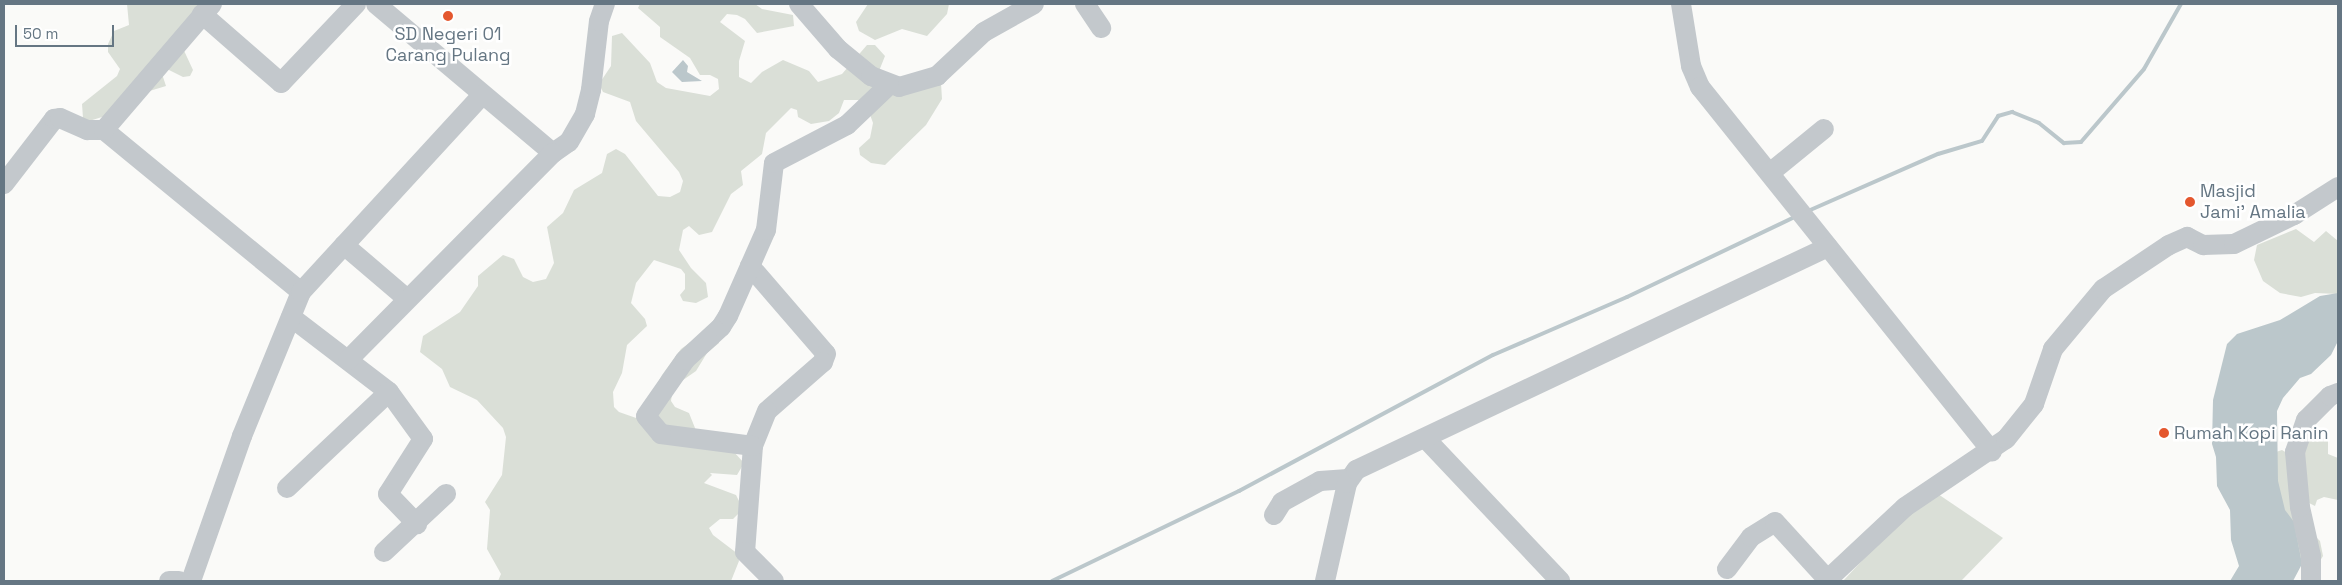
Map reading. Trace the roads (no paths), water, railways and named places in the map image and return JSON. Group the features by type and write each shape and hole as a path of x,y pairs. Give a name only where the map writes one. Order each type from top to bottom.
{"street":[{"path":"104,130 207,9 281,83 356,4"},
{"path":"376,4 482,96 553,153"},
{"path":"348,360 406,298 553,153 569,142 585,114 591,90 599,21 606,4"},
{"path":"799,4 838,49 871,76 889,85 899,87 937,76 984,32 1034,4"},
{"path":"1086,4 1101,28"},
{"path":"1681,4 1691,66 1700,87 1771,172 1828,247 1992,451"},
{"path":"753,446 661,434 646,416 685,360 721,327 766,230 774,164 847,125 889,85"},
{"path":"191,581 242,436 302,292 482,96"},
{"path":"4,184 54,119 60,118 87,130 104,130 302,292"},
{"path":"1771,172 1824,129"},
{"path":"1727,569 1751,537 1776,522 1827,581 1905,507 1992,451 2026,417 2041,388 2053,349 2103,288 2169,244 2187,237 2203,245 2234,244 2294,215 2337,189"},
{"path":"344,245 406,298"},
{"path":"1325,581 1348,479 1365,464 1426,438 1828,247"},
{"path":"750,266 826,354 823,362 767,411 753,446 745,552 774,581"},
{"path":"291,317 389,392 423,439 388,494 417,524"},
{"path":"287,488 389,392"},
{"path":"2311,581 2311,556 2300,507 2295,452 2306,420 2330,396 2338,393"},
{"path":"1426,438 1560,581"},
{"path":"1274,515 1282,502 1320,481 1348,479"},
{"path":"384,552 417,524 446,494"},
{"path":"169,581 178,581"}],"waterway":[{"path":"1808,211 1938,154 1982,141 1998,116 2012,112 2039,123 2064,143 2081,142 2144,69 2181,4"},
{"path":"1052,581 1239,491 1493,355 1627,297 1797,216"}],"place":[{"name":"SD Negeri 01 Carang Pulang","path":"448,16"},
{"name":"Masjid Jami' Amalia","path":"2190,202"},
{"name":"Rumah Kopi Ranin","path":"2164,433"}]}
